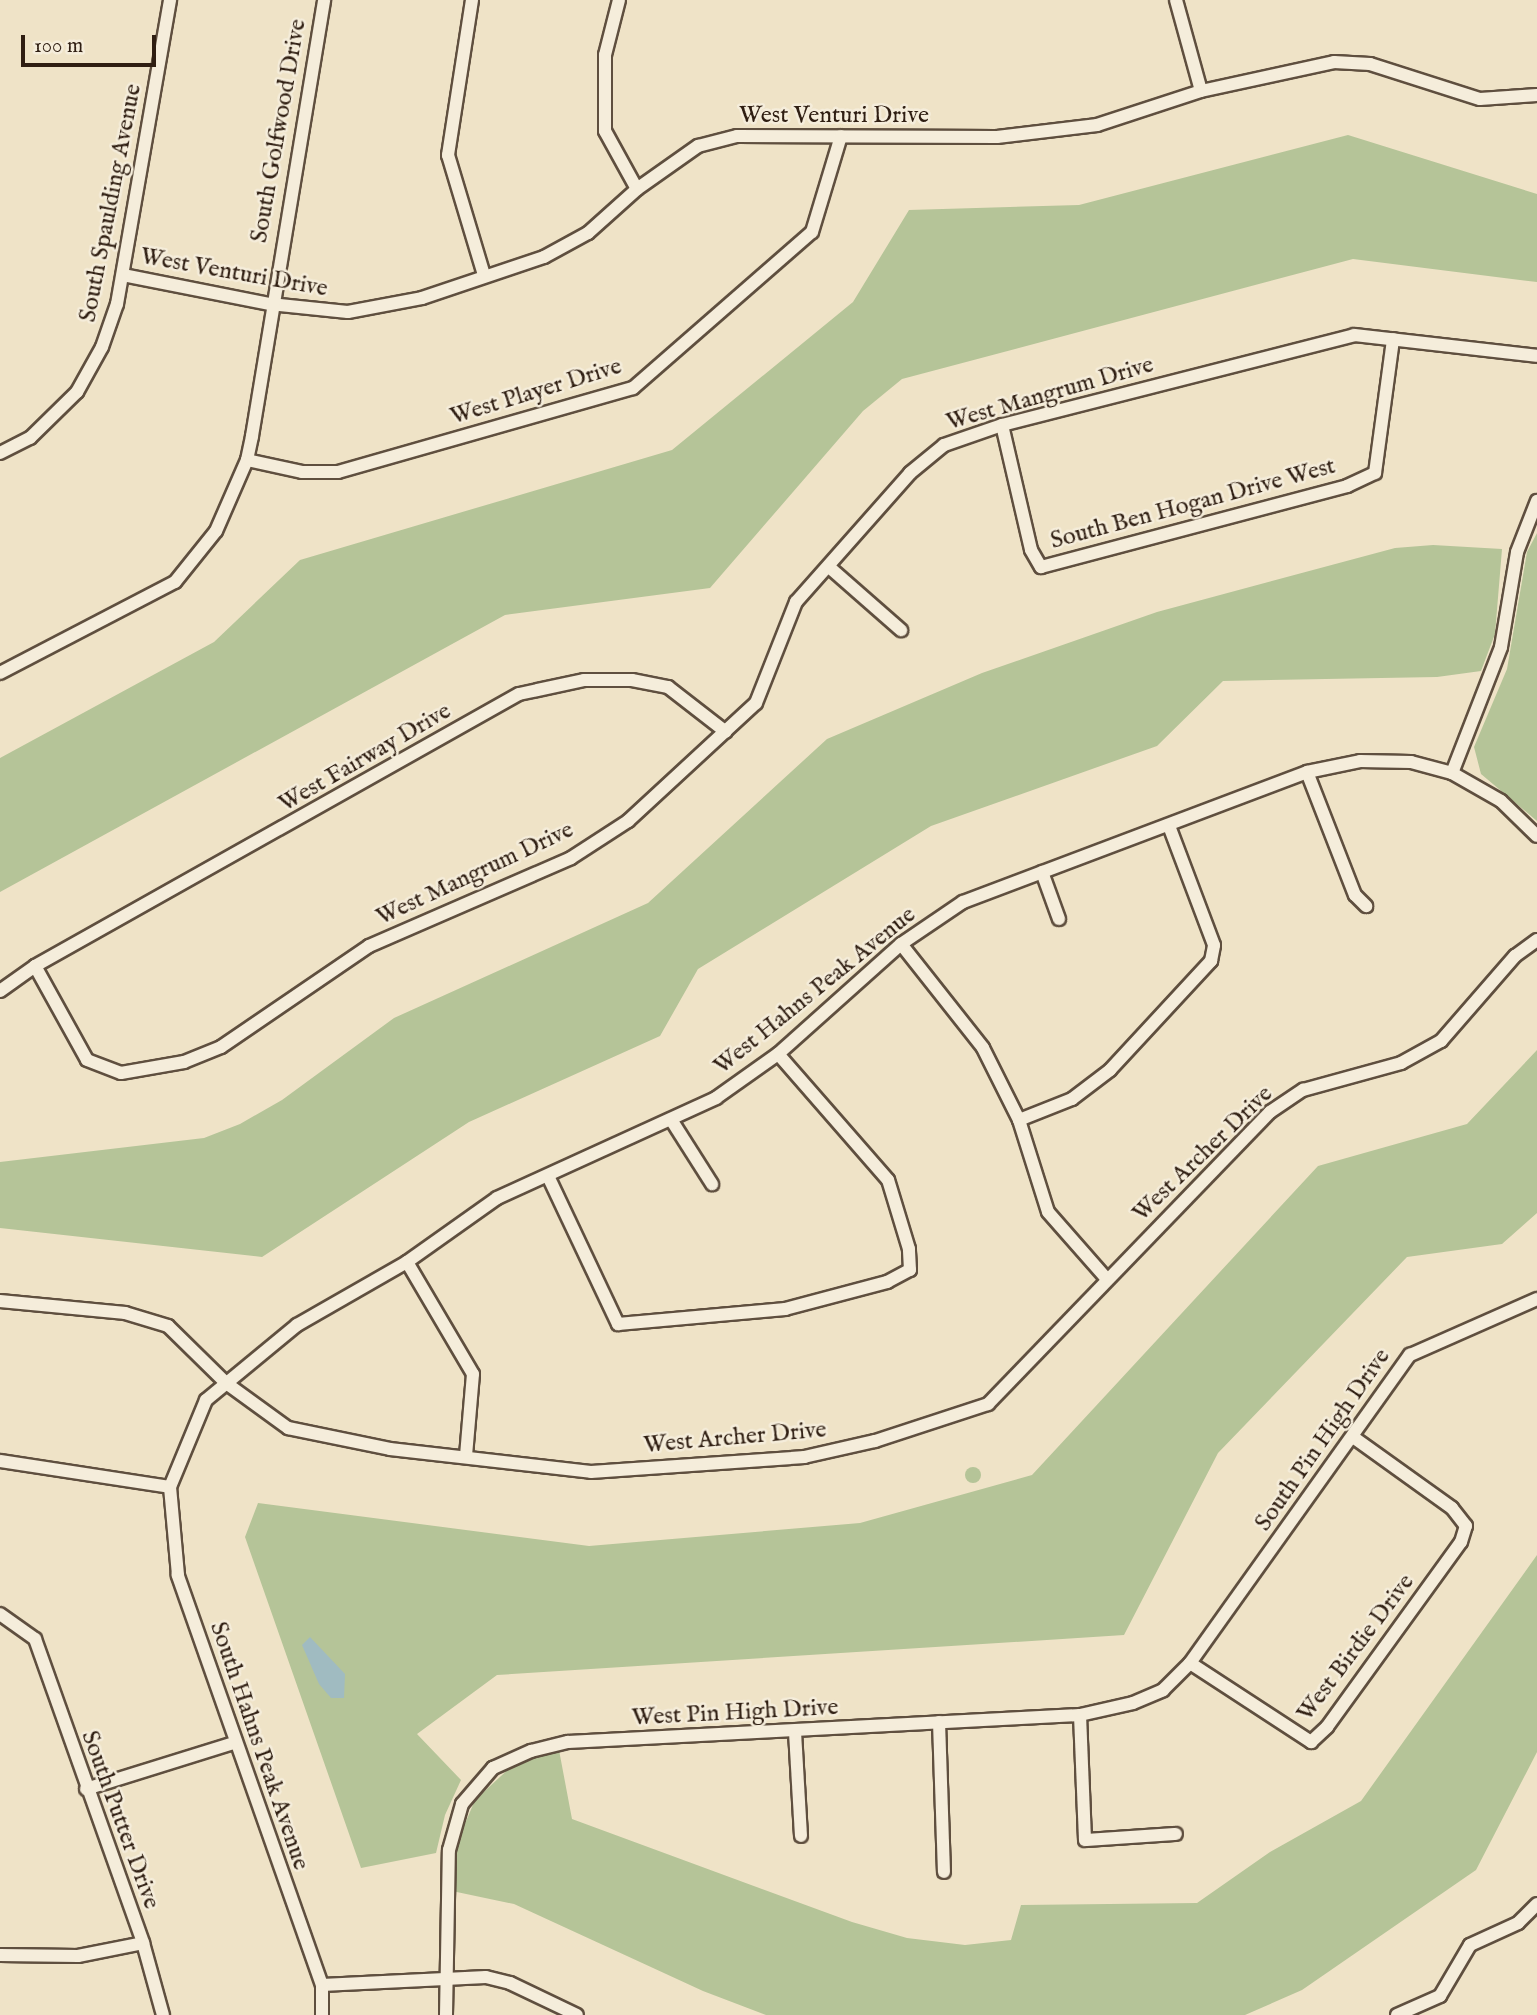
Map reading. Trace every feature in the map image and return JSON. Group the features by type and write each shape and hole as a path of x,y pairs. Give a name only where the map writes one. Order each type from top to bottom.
{"street":[{"name":"South Spaulding Avenue","path":"0,453 30,438 77,392 102,347 123,275 170,0"},
{"name":"South Golfwood Drive","path":"0,673 175,582 216,531 247,460 252,436 270,304 324,0"},
{"path":"472,0 448,155 484,275"},
{"path":"618,0 605,55 605,131 637,189"},
{"path":"1176,0 1201,91"},
{"name":"West Venturi Drive","path":"123,275 270,304 348,313 422,298 544,257 588,233 637,189 698,146 724,139 998,136 1097,125 1201,91 1334,62 1370,64 1480,99 1537,95"},
{"name":"West Player Drive","path":"247,460 302,472 338,472 633,388 812,232 841,136"},
{"name":"West Mangrum Drive","path":"34,966 87,1060 121,1073 184,1062 221,1046 369,946 571,858 628,821 756,703 796,602 918,466 944,445 1002,425 1316,342 1354,335 1537,356"},
{"name":"South Ben Hogan Drive West","path":"1002,425 1031,550 1041,566 1346,486 1375,473 1393,339"},
{"path":"1452,773 1501,647 1517,552 1537,500"},
{"path":"829,567 901,630"},
{"name":"West Fairway Drive","path":"0,991 34,966 519,694 584,680 632,680 668,687 726,732"},
{"name":"West Hahns Peak Avenue","path":"170,1487 206,1400 297,1325 407,1262 497,1199 672,1121 716,1098 778,1054 901,944 963,902 1307,772 1360,761 1411,762 1452,773 1501,801 1537,836"},
{"path":"1307,772 1355,895 1366,906"},
{"path":"1019,1120 1072,1099 1110,1070 1211,961 1214,945 1169,826"},
{"path":"1042,872 1059,919"},
{"name":"West Archer Drive","path":"0,1301 125,1313 168,1326 226,1383 288,1428 390,1449 591,1472 804,1457 875,1441 988,1404 1041,1354 1106,1278 1270,1112 1303,1090 1402,1063 1441,1041 1515,956 1537,940"},
{"path":"901,944 983,1048 1019,1120 1048,1212 1106,1278"},
{"path":"548,1177 618,1324 785,1309 887,1282 910,1270 909,1249 888,1180 778,1054"},
{"path":"672,1121 712,1184"},
{"path":"407,1262 473,1374 467,1456"},
{"name":"South Pin High Drive","path":"1190,1663 1410,1355 1537,1298"},
{"name":"West Birdie Drive","path":"1190,1663 1311,1742 1327,1727 1461,1542 1466,1526 1452,1508 1353,1437"},
{"path":"0,1461 170,1487"},
{"name":"South Hahns Peak Avenue","path":"170,1487 178,1575 234,1743 322,1985 322,2015"},
{"name":"South Putter Drive","path":"0,1614 35,1639 86,1790 143,1943 163,2015"},
{"name":"West Pin High Drive","path":"446,2015 444,1976 449,1850 462,1804 493,1768 531,1751 568,1742 1080,1715 1133,1703 1163,1690 1190,1663"},
{"path":"1080,1715 1085,1840 1176,1834"},
{"path":"939,1722 944,1872"},
{"path":"796,1732 801,1836"},
{"path":"86,1790 234,1743"},
{"path":"1397,2015 1440,1996 1470,1945 1518,1923 1537,1904"},
{"path":"0,1955 78,1956 143,1943"},
{"path":"322,1985 444,1976 510,1983 577,2015"}],"green space":[{"path":"1348,135 1537,194 1537,282 1353,259 902,379 863,411 710,588 505,615 0,892 0,758 214,642 300,560 672,450 853,302 909,210 1079,205"},
{"path":"1537,533 1537,821 1481,774 1474,747 1507,669 1527,552"},
{"path":"1433,545 1502,549 1495,634 1481,671 1437,677 1223,681 1157,746 931,826 698,969 660,1036 469,1122 262,1257 0,1228 0,1162 204,1138 240,1124 282,1100 394,1018 648,903 827,739 982,673 1157,612 1395,548"},
{"path":"1537,1050 1537,1213 1502,1244 1407,1257 1218,1453 1124,1635 497,1675 417,1734 461,1780 445,1815 436,1853 361,1868 245,1537 258,1503 589,1546 860,1523 1032,1475 1318,1166 1467,1124"},
{"path":"970,1467 976,1467 981,1475 979,1481 970,1483 965,1478 965,1472"},
{"path":"1537,1555 1537,1752 1476,1870 1302,1990 1245,2015 766,2015 703,1991 514,1904 452,1891 456,1845 475,1800 514,1764 559,1750 572,1819 852,1922 907,1938 965,1945 1011,1940 1021,1905 1197,1903 1270,1852 1361,1801"}],"water":[{"path":"310,1637 345,1674 344,1698 331,1698 319,1684 302,1645"}]}
